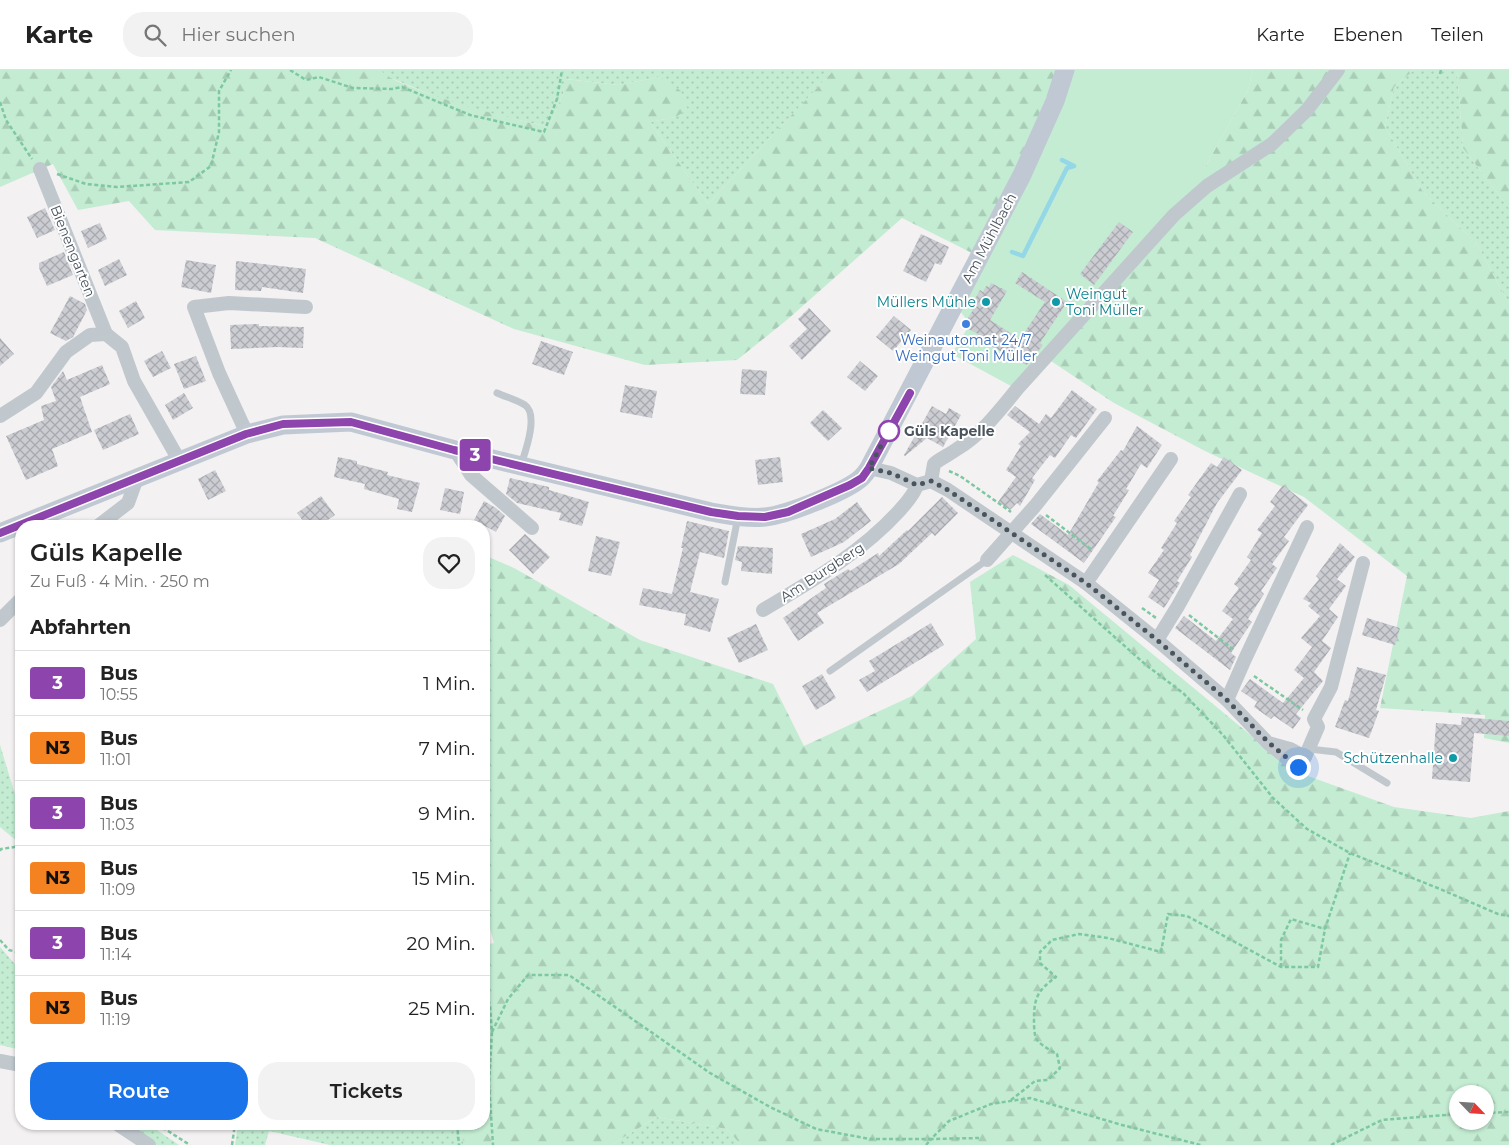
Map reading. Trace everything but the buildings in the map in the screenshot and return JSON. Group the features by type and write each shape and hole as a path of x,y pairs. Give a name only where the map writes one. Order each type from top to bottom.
{"street":[{"name":"Am Mühlbach","path":"35,520 246,434 283,424 351,422 454,450 711,512 738,516 765,517 788,512 850,485 862,478 869,468 1022,175 1055,101 1065,70"},
{"path":"869,468 891,473 917,485 932,474 934,464 977,434 996,415 1018,388 1174,215 1207,186 1272,144 1307,110 1338,70"},
{"name":"Bienengarten","path":"40,169 106,334 122,347 134,381 180,460"},
{"path":"246,434 219,373 194,307 229,303 306,306"},
{"path":"0,416 36,393 66,352 90,336 106,334"},
{"path":"988,560 1035,506 1105,418"},
{"path":"454,450 471,475 532,528"},
{"path":"1086,583 1171,458"},
{"path":"932,474 948,490 1086,583 1227,700 1268,742 1298,767 1307,753 1318,727 1314,719 1331,687 1363,562"},
{"path":"106,520 128,502 137,478"},
{"name":"Am Burgberg","path":"763,610 815,579 865,544 897,514 915,491 917,485"},
{"path":"1157,640 1240,494"},
{"name":"Am Mühlbach","path":"0,533 15,527"},
{"path":"1227,700 1307,527"},
{"path":"0,620 15,605"},
{"path":"0,1061 15,1064"},
{"path":"126,1130 149,1145"}],"lane":[{"path":"496,393 526,406 530,411 530,438 521,466"},
{"path":"725,582 738,516"},
{"path":"830,671 988,560"},
{"path":"1307,753 1336,752 1387,782"}],"path":[{"path":"0,102 6,120 40,169 86,184 117,188 189,182 211,166 219,132 219,91 231,70"},
{"path":"290,70 306,80 319,77 353,88 402,88 470,115 544,132 557,99 562,70"},
{"path":"1440,74 1441,70"},
{"path":"932,474 946,470 960,476 1022,521"},
{"path":"1035,506 1103,558"},
{"path":"1043,572 1146,664 1183,693 1223,735 1273,798 1307,828 1350,853 1498,914 1509,916"},
{"path":"1178,606 1243,663 1314,719"},
{"path":"0,851 0,849 15,847"},
{"path":"1010,1101 1035,1081 1048,1080 1060,1068 1057,1054 1046,1048 1036,1039 1034,1024 1034,1003 1044,986 1056,978 1040,963 1040,952 1052,940 1079,934 1108,938 1160,952 1168,914 1187,916 1280,967 1318,967 1325,929 1350,853"},
{"path":"1280,967 1281,940 1291,919 1325,929"},
{"path":"0,940 10,950 15,951"},
{"path":"492,1032 508,999 528,975 569,975 710,1073 770,1108 816,1129 870,1139 931,1140 978,1138"},
{"path":"490,1006 492,1032 490,1067"},
{"path":"926,1145 949,1121 992,1104 1030,1098 1122,1125 1201,1145"},
{"path":"490,1099 493,1145"},
{"path":"1494,1113 1509,1112"},
{"path":"1331,1145 1382,1120 1449,1115"},
{"path":"166,1130 190,1145"},
{"path":"232,1145 234,1130"},
{"path":"458,1130 459,1145"}],"green space":[{"path":"0,70 380,70 387,76 414,88 448,100 498,115 549,127 563,94 565,79 618,85 660,77 681,91 688,110 675,117 650,122 708,204 834,70 1058,70 1006,192 972,253 902,218 788,319 737,360 645,365 514,329 315,238 155,230 129,201 78,210 53,164 0,187"},
{"path":"380,70 834,70 708,204 650,122 675,117 660,77 618,85 566,79 563,94 549,127 475,110 386,76"},
{"path":"1074,70 1253,70 1248,90 1204,169 1203,183 1011,386 952,354 970,324 960,311"},
{"path":"1253,70 1414,70 1394,87 1385,127 1423,192 1477,244 1509,304 1509,743 1484,738 1485,715 1380,708 1407,576 1304,497 1205,451 1114,403 1042,355 1204,169 1248,90"},
{"path":"1414,70 1457,70 1463,148 1509,208 1509,304 1477,244 1423,192 1385,127 1394,87"},
{"path":"1457,70 1509,70 1509,208 1463,148"},
{"path":"1013,555 1069,585 1294,771 1394,807 1471,818 1509,811 1509,1145 741,1145 727,1129 657,1117 611,1145 464,1145 461,1130 490,1130 490,944 494,943 490,929 490,558 514,568 640,640 773,684 804,746 912,696 976,639 970,582"},
{"path":"0,745 15,794 15,840 0,827"},
{"path":"0,947 15,964 15,1049 0,1045"},
{"path":"657,1117 727,1129 741,1145 611,1145"},
{"path":"136,1130 157,1130 179,1145 157,1145"},
{"path":"237,1130 461,1130 464,1145 330,1145 269,1131 265,1145 235,1145"}],"waterway":[{"path":"1012,252 1023,256 1067,168 1074,166 1062,160"}],"bus line":[{"name":"3","path":"35,520 246,434 283,424 351,422 454,450 711,512 765,517 788,512 814,502 862,478 910,393"},
{"name":"3","path":"0,533 15,527"}],"place":[{"name":"Müllers Mühle","path":"986,302"},
{"name":"Weingut Toni Müller","path":"1056,302"},
{"name":"Weinautomat 24/7 Weingut Toni Müller","path":"966,324"},
{"name":"Güls Kapelle","path":"889,431"},
{"name":"Schützenhalle","path":"1453,758"}],"route":[{"path":"889,431 869,468 891,473 917,485 931,481 948,490 1086,583 1227,700 1268,742 1298,767"}]}
